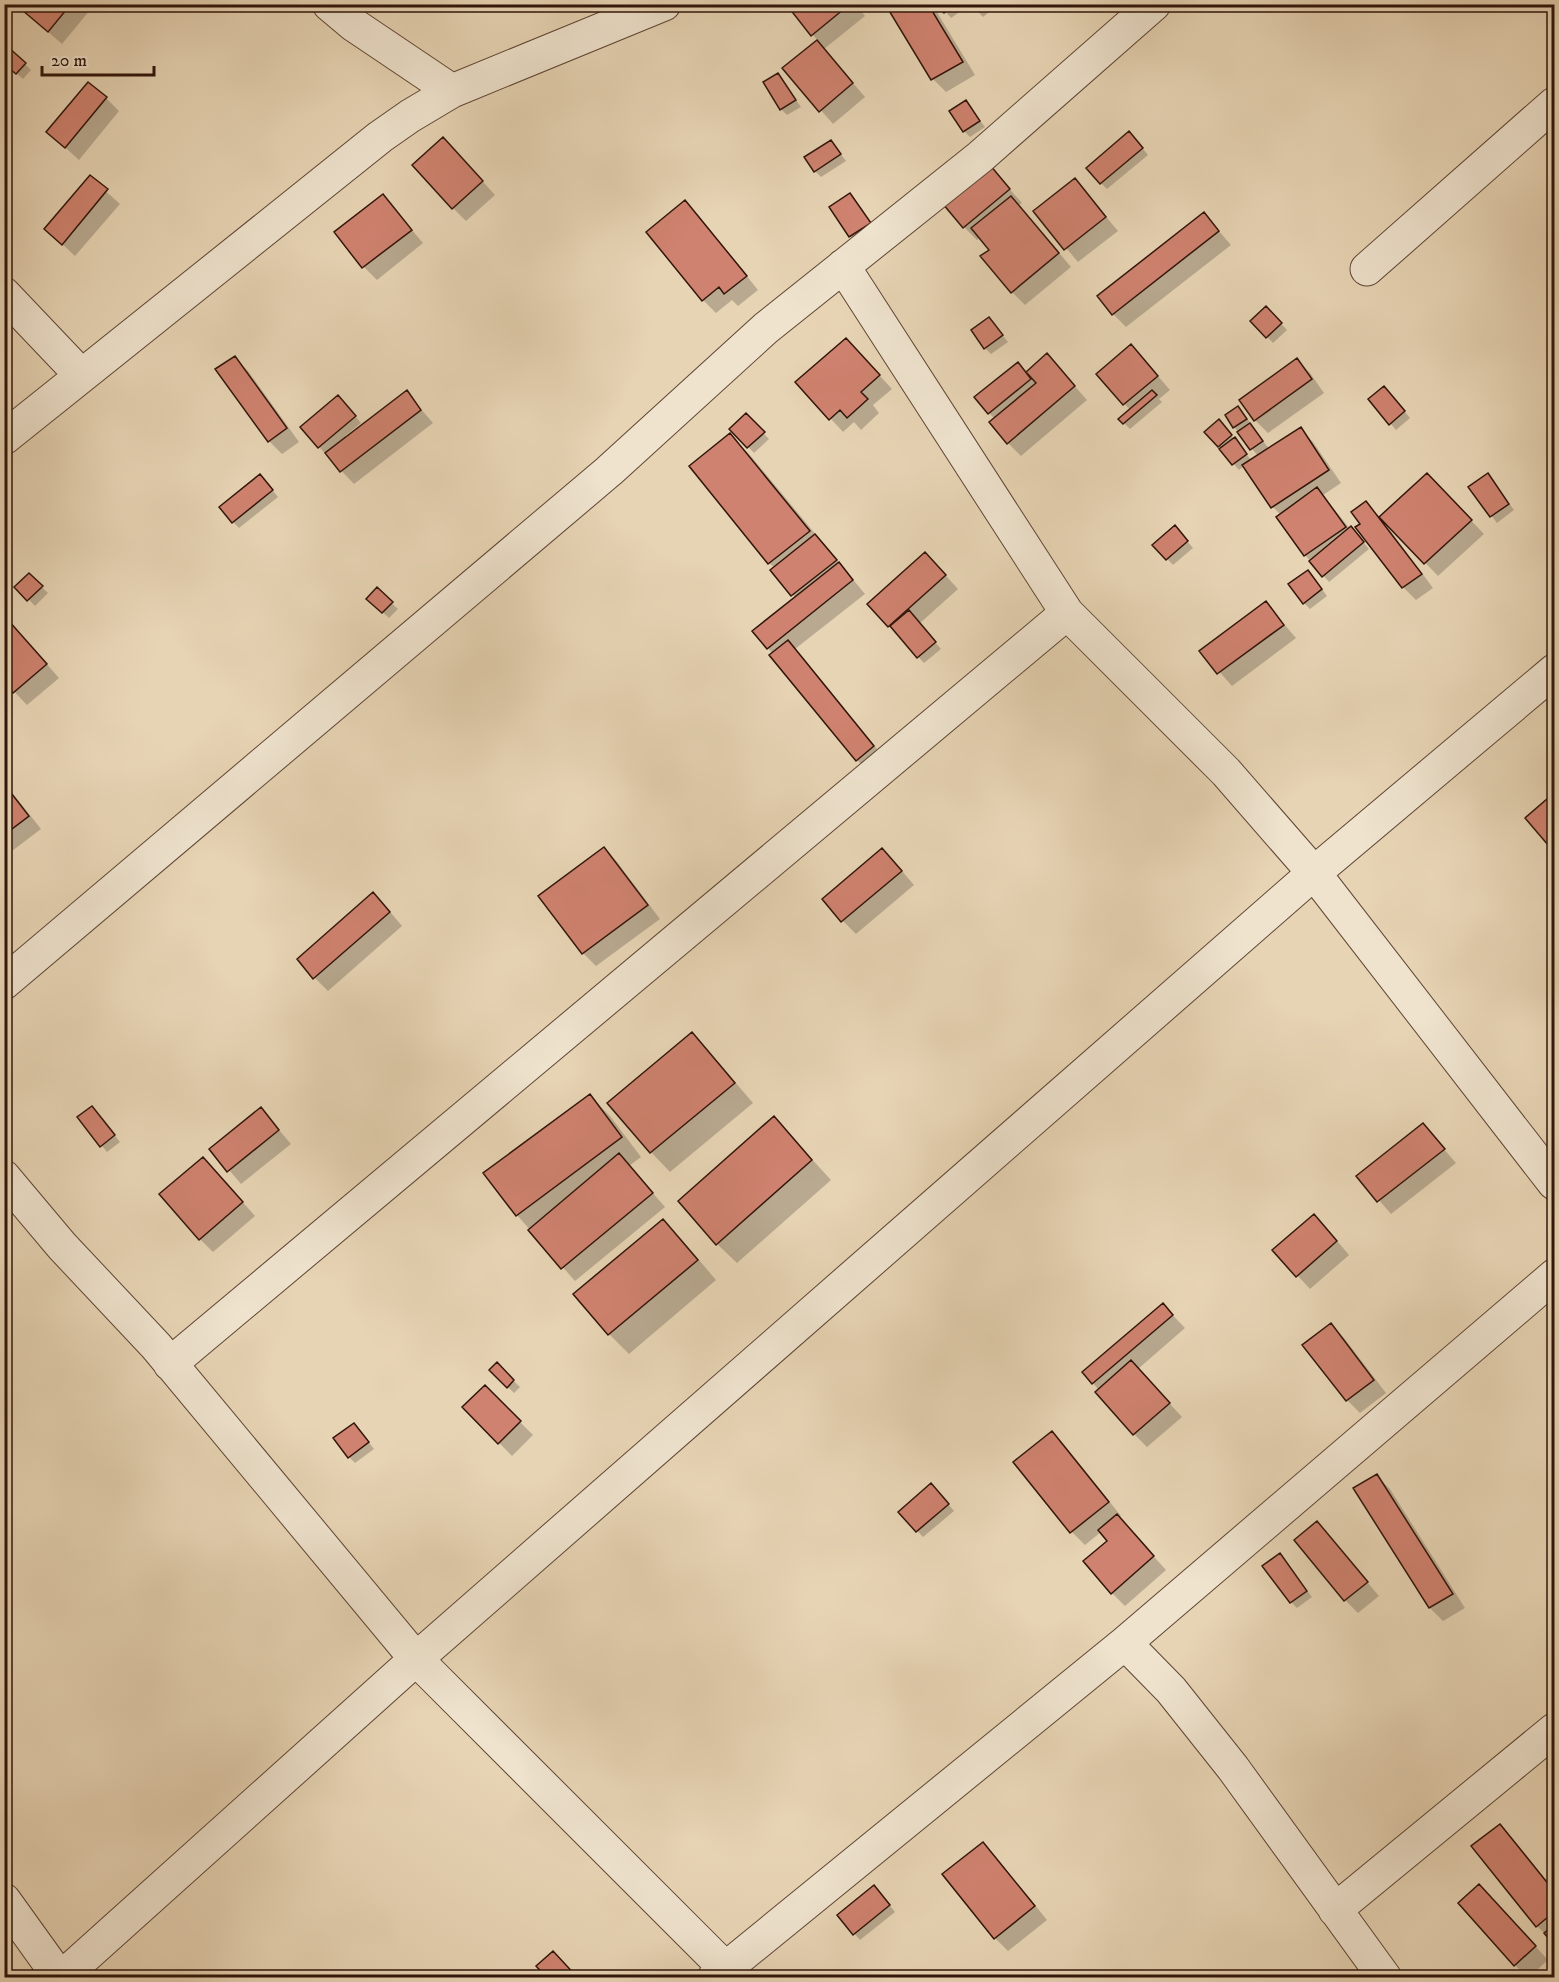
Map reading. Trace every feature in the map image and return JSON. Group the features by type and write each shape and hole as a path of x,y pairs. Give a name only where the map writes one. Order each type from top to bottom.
{"street":[{"path":"329,4 354,25 452,91"},
{"path":"4,438 380,137 410,116 452,91 664,4"},
{"path":"4,983 609,471 766,328 980,157 1154,4"},
{"path":"1367,269 1554,104"},
{"path":"843,266 1067,613 1219,765 1314,873 1554,1183"},
{"path":"4,294 81,375"},
{"path":"170,1364 1067,613"},
{"path":"4,1900 60,1977 416,1659 1314,873 1554,670"},
{"path":"4,1177 62,1246 156,1346 416,1659 725,1974 1125,1643 1554,1276"},
{"path":"1125,1643 1171,1690 1233,1768 1385,1977"},
{"path":"1335,1910 1554,1730"}],"building":[{"path":"15,4 71,4 48,32"},
{"path":"786,4 850,4 811,36"},
{"path":"885,4 928,4 963,62 931,80"},
{"path":"937,4 955,4 944,13"},
{"path":"817,40 853,83 819,112 782,68"},
{"path":"8,47 26,63 16,74 4,64 4,50"},
{"path":"778,73 796,100 780,110 763,82"},
{"path":"88,82 107,97 65,148 46,132"},
{"path":"966,100 980,121 963,132 949,111"},
{"path":"1129,131 1143,148 1100,184 1086,168"},
{"path":"443,137 483,181 452,209 412,165"},
{"path":"831,140 841,154 814,172 804,157"},
{"path":"990,165 1010,189 963,228 943,204"},
{"path":"90,175 108,189 62,245 44,229"},
{"path":"1075,178 1106,217 1064,250 1033,211"},
{"path":"850,193 871,223 849,237 829,207"},
{"path":"383,194 412,230 362,268 334,232"},
{"path":"1011,196 1059,253 1011,293 980,256 989,250 971,228"},
{"path":"685,200 747,276 724,294 719,287 702,301 646,232"},
{"path":"1204,212 1219,231 1112,315 1097,296"},
{"path":"1266,306 1282,323 1266,338 1250,321"},
{"path":"989,317 1003,335 984,349 971,330"},
{"path":"846,338 880,375 861,392 868,399 847,418 840,410 829,420 795,382"},
{"path":"1131,344 1158,376 1123,405 1096,374"},
{"path":"1047,353 1075,386 1007,444 989,422 1036,383 1026,372"},
{"path":"235,356 287,428 268,442 215,369"},
{"path":"1297,358 1312,379 1254,421 1239,400"},
{"path":"1018,362 1031,379 988,414 974,397"},
{"path":"1384,386 1405,411 1389,425 1368,399"},
{"path":"407,390 421,410 340,472 325,453"},
{"path":"1152,390 1157,395 1123,424 1118,419"},
{"path":"338,395 356,416 318,448 300,427"},
{"path":"1238,406 1247,419 1233,428 1225,415"},
{"path":"746,413 765,432 747,448 729,429"},
{"path":"1219,419 1232,435 1218,447 1204,432"},
{"path":"1250,423 1263,441 1250,450 1237,432"},
{"path":"1301,427 1329,470 1271,508 1242,465"},
{"path":"730,433 810,531 768,564 689,466"},
{"path":"1235,437 1247,454 1232,465 1219,449"},
{"path":"1427,473 1472,520 1424,564 1379,517"},
{"path":"1488,473 1509,504 1490,517 1468,487"},
{"path":"260,474 273,490 232,523 219,507"},
{"path":"1317,487 1346,527 1304,556 1276,517"},
{"path":"1366,501 1422,574 1402,588 1355,527 1360,524 1351,512"},
{"path":"1175,525 1188,541 1166,560 1152,545"},
{"path":"1351,526 1364,542 1322,577 1309,561"},
{"path":"815,534 837,560 791,596 770,570"},
{"path":"925,552 946,575 888,627 867,604"},
{"path":"839,562 853,580 767,649 752,631"},
{"path":"1308,570 1322,589 1303,604 1288,584"},
{"path":"29,573 43,586 27,601 14,587"},
{"path":"377,587 393,602 382,613 366,599"},
{"path":"1266,601 1284,625 1217,674 1199,651"},
{"path":"909,610 936,642 917,658 890,626"},
{"path":"8,620 47,664 13,693 4,684 4,622"},
{"path":"788,640 874,746 856,761 769,655"},
{"path":"4,786 29,816 4,835"},
{"path":"1554,793 1554,852 1525,818"},
{"path":"604,847 648,905 582,954 538,896"},
{"path":"882,848 902,871 841,922 822,899"},
{"path":"373,892 390,912 313,979 297,959"},
{"path":"692,1032 735,1083 650,1153 607,1103"},
{"path":"590,1094 622,1137 516,1216 483,1173"},
{"path":"92,1106 115,1135 100,1147 77,1117"},
{"path":"261,1107 279,1130 227,1172 209,1149"},
{"path":"774,1116 812,1160 716,1245 678,1201"},
{"path":"1423,1123 1445,1149 1377,1202 1356,1176"},
{"path":"619,1153 653,1193 561,1269 528,1230"},
{"path":"203,1157 243,1202 199,1240 159,1194"},
{"path":"1314,1214 1337,1241 1296,1277 1272,1250"},
{"path":"663,1219 698,1260 608,1335 573,1294"},
{"path":"1163,1303 1173,1315 1092,1384 1082,1372"},
{"path":"1331,1323 1374,1380 1346,1401 1302,1345"},
{"path":"1131,1360 1170,1403 1133,1435 1095,1392"},
{"path":"497,1362 514,1380 507,1388 489,1370"},
{"path":"485,1385 521,1421 498,1444 462,1407"},
{"path":"354,1423 369,1442 348,1458 333,1438"},
{"path":"1052,1431 1109,1502 1070,1533 1013,1462"},
{"path":"1377,1474 1453,1594 1429,1608 1353,1488"},
{"path":"931,1483 949,1504 916,1532 898,1512"},
{"path":"1117,1514 1154,1556 1111,1594 1083,1561 1107,1541 1098,1530"},
{"path":"1317,1521 1368,1582 1344,1601 1294,1540"},
{"path":"1280,1553 1307,1591 1290,1603 1262,1566"},
{"path":"1500,1824 1554,1891 1554,1912 1536,1927 1471,1846"},
{"path":"983,1842 1035,1906 994,1939 942,1874"},
{"path":"1479,1884 1536,1946 1514,1966 1458,1903"},
{"path":"874,1885 890,1905 853,1935 837,1915"},
{"path":"1554,1925 1554,1945 1544,1933"},
{"path":"553,1951 578,1978 547,1978 536,1966"}]}
